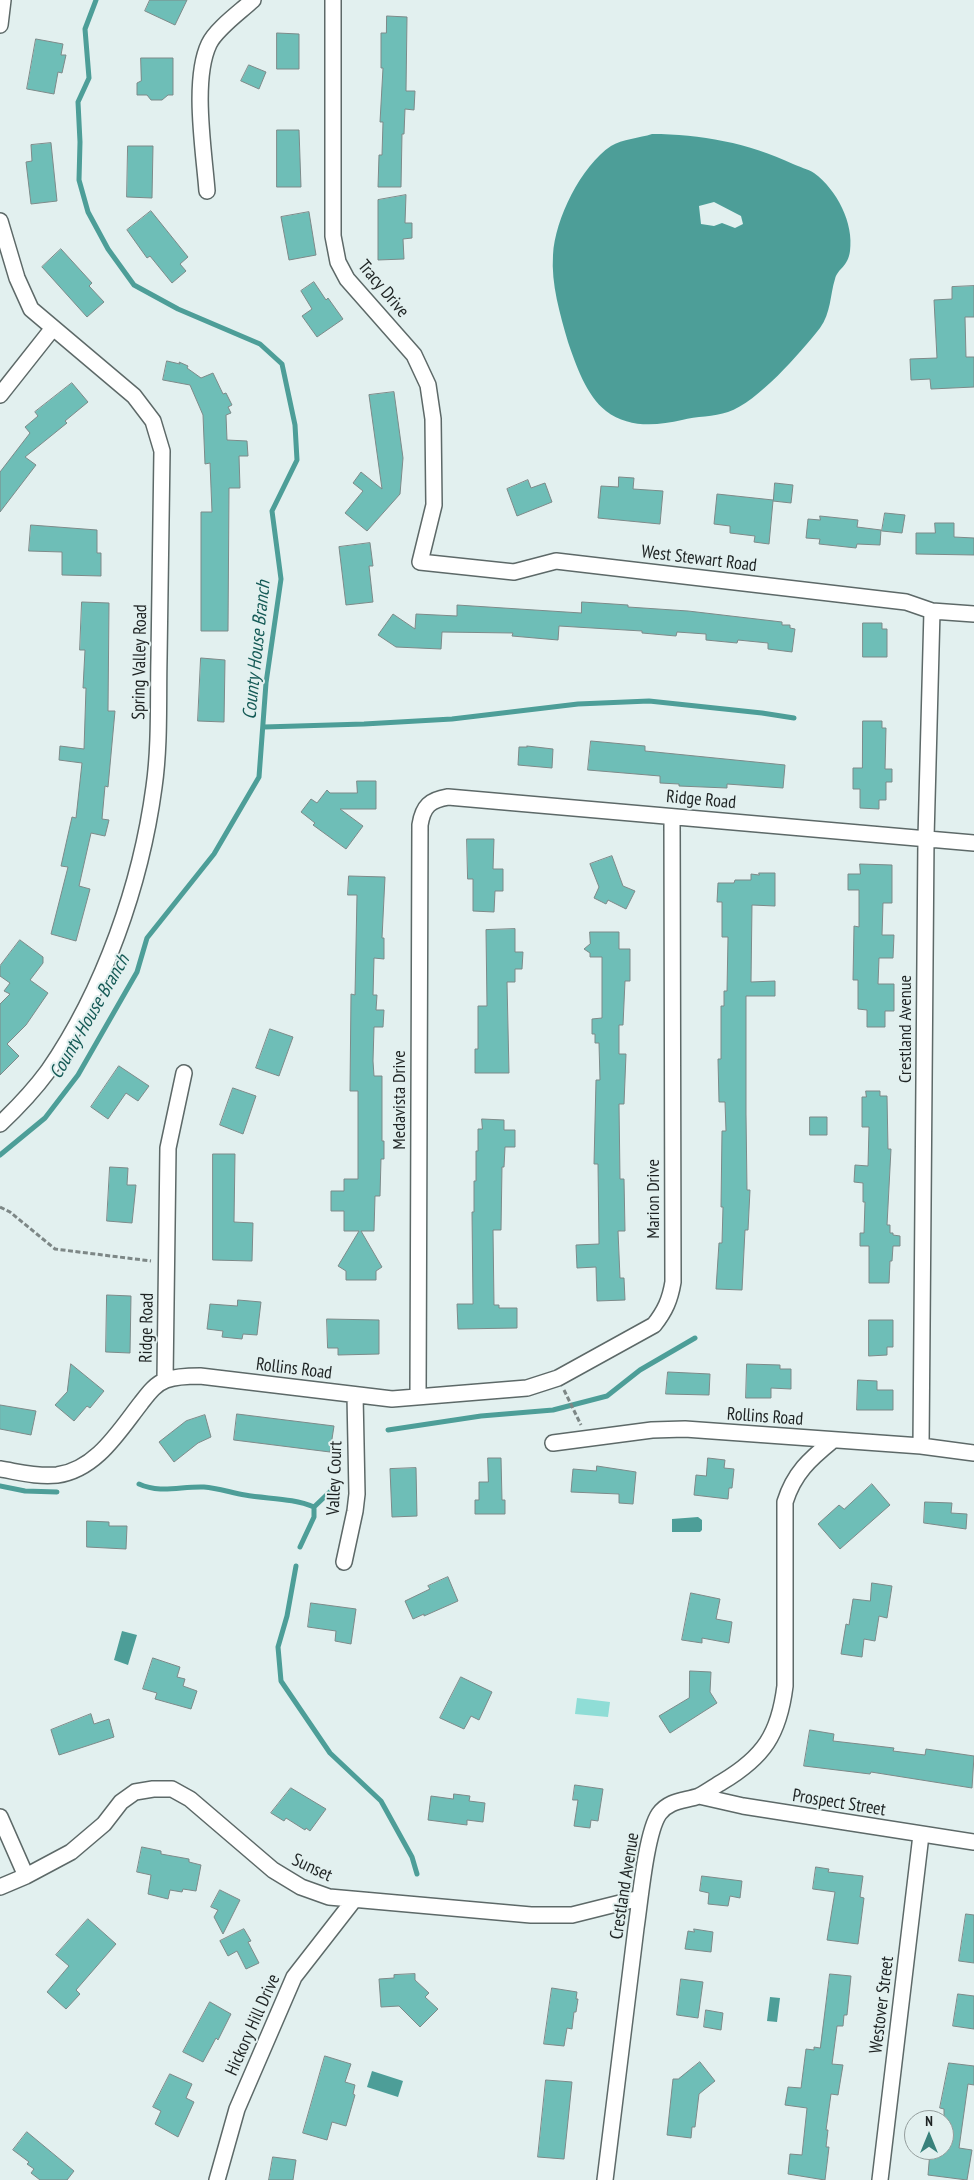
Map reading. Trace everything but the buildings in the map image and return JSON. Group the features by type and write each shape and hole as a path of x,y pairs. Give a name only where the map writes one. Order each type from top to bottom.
{"street":[{"path":"0,25 3,0"},
{"path":"207,190 201,95 202,66 209,43 253,0"},
{"name":"Tracy Drive","path":"333,0 333,236 338,262 347,279 414,355 428,385 433,419 434,505 420,562"},
{"name":"Spring Valley Road","path":"0,221 17,278 32,309 134,396 152,421 162,451 158,723 154,785 144,848 123,918 96,985 73,1029 47,1071 0,1124"},
{"path":"0,395 53,328"},
{"name":"West Stewart Road","path":"420,562 514,572 556,562 906,602 932,611 974,614"},
{"name":"Crestland Avenue","path":"921,1446 926,838 932,611"},
{"name":"Ridge Road","path":"427,804 436,799 448,797 974,843"},
{"name":"Medavista Drive","path":"418,1397 420,825 422,813 427,804"},
{"name":"Marion Drive","path":"418,1397 527,1388 558,1378 654,1325 665,1311 673,1282 672,816"},
{"name":"Ridge Road","path":"0,1469 37,1476 58,1474 81,1467 101,1454 153,1388 165,1380 168,1148 184,1073"},
{"name":"Rollins Road","path":"165,1380 183,1376 200,1376 355,1396 392,1399 418,1397"},
{"name":"Valley Court","path":"344,1562 345,1550 355,1511 355,1396"},
{"name":"Rollins Road","path":"553,1443 652,1430 685,1430 921,1446 974,1452"},
{"name":"Crestland Avenue","path":"605,2180 640,1898 652,1830 660,1813 672,1803 699,1796 749,1765 764,1748 776,1728 782,1708 785,1686 785,1502 791,1484 809,1460 832,1440"},
{"name":"Sunset","path":"0,1887 26,1876 71,1852 104,1824 121,1802 136,1792 153,1789 172,1789 190,1799 273,1870 301,1887 329,1897 531,1915 572,1915 640,1898"},
{"name":"Prospect Street","path":"699,1796 743,1806 974,1842"},
{"path":"0,1817 26,1876"},
{"name":"Westover Street","path":"880,2180 921,1835"},
{"name":"Hickory Hill Drive","path":"217,2180 237,2109 294,1977 354,1900"}],"path":[{"path":"0,1207 10,1212 55,1249 166,1263"},
{"path":"558,1378 587,1439"}],"shaded area":[{"path":"652,134 706,138 742,145 812,172 830,188 837,198 846,218 851,240 849,256 835,279 824,322 778,376 765,388 740,407 728,412 662,424 642,424 615,417 599,404 587,388 574,360 565,331 553,277 553,255 564,210 590,166 611,146 626,140","holes":["714,202 741,216 743,224 735,228 722,223 714,226 701,224 699,206"]},
{"path":"698,1517 702,1520 702,1530 700,1532 672,1532 672,1519"},
{"path":"122,1631 137,1635 128,1665 114,1660"},
{"path":"577,1698 610,1702 608,1717 575,1714"},
{"path":"770,1997 780,1998 777,2022 767,2021"},
{"path":"372,2071 403,2081 398,2097 367,2087"}],"waterway":[{"name":"County House Branch","path":"0,1155 45,1118 78,1075 137,972 147,938 214,854 259,777 266,683 281,579 272,511 297,460 295,425 282,364 260,344 178,309 134,285 108,249 88,212 79,180 78,102 89,78 85,29 96,0"},
{"path":"264,727 452,719 578,704 649,701 794,718"},
{"path":"388,1430 481,1416 553,1410 607,1396 640,1370 695,1338"},
{"path":"139,1484 155,1489 209,1488 298,1502 314,1507 314,1517 300,1547"},
{"path":"314,1507 337,1485"},
{"path":"0,1486 25,1491 57,1492"},
{"path":"296,1566 287,1616 278,1647 281,1681 330,1753 381,1801 412,1857 417,1874"}]}
